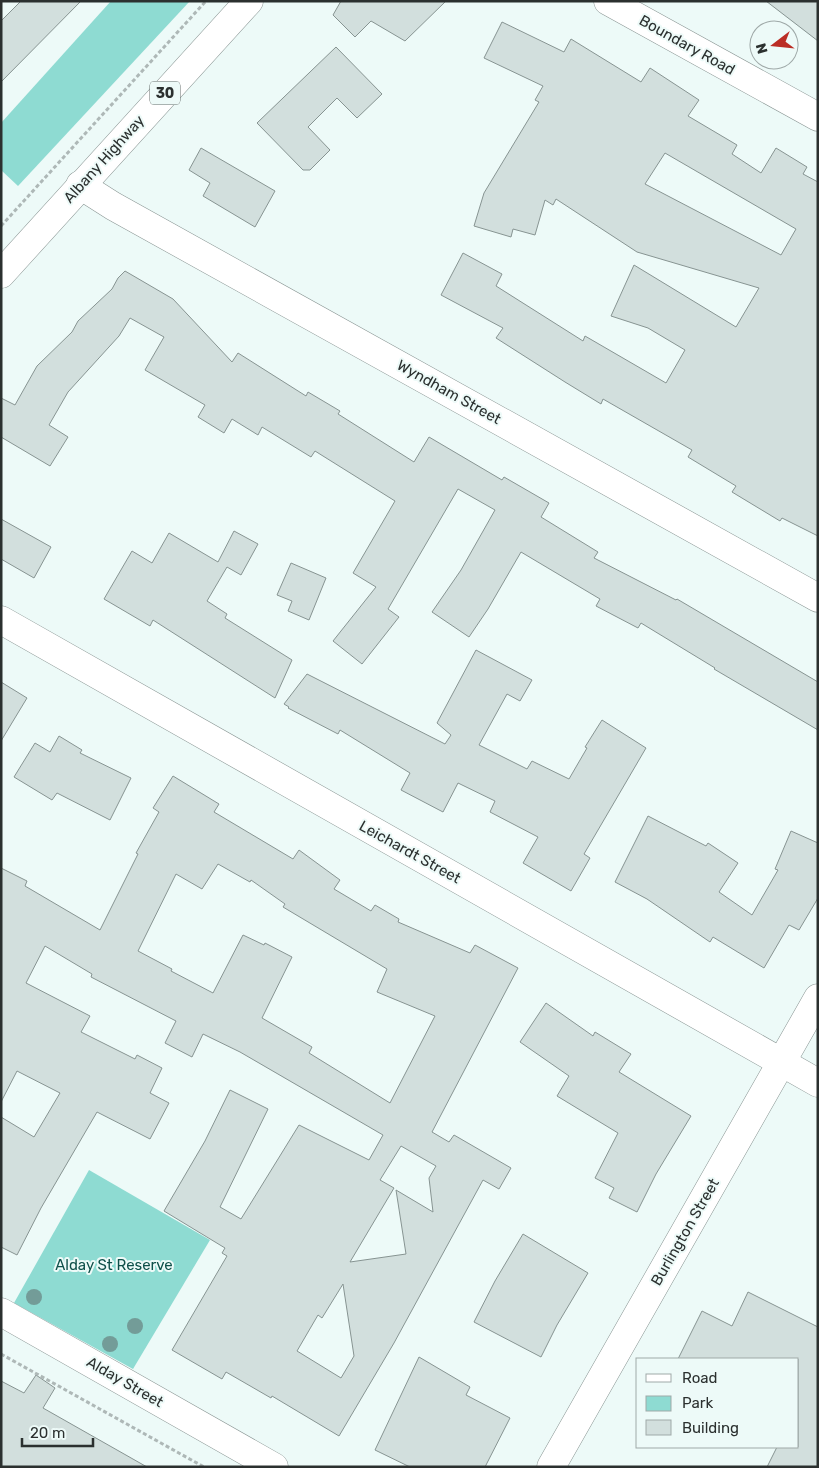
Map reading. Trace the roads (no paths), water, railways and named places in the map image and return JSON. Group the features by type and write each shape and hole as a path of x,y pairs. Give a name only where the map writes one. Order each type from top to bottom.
{"main road":[{"name":"Albany Highway","path":"1,274 249,1"},
{"name":"Boundary Road","path":"608,1 818,117"},
{"name":"Wyndham Street","path":"80,186 818,598"},
{"name":"Leichardt Street","path":"1,620 818,1083"},
{"name":"Burlington Street","path":"551,1467 818,998"},
{"name":"Alday Street","path":"1,1312 274,1467"}],"park label":[{"name":"Alday St Reserve","path":"114,1265"}]}
